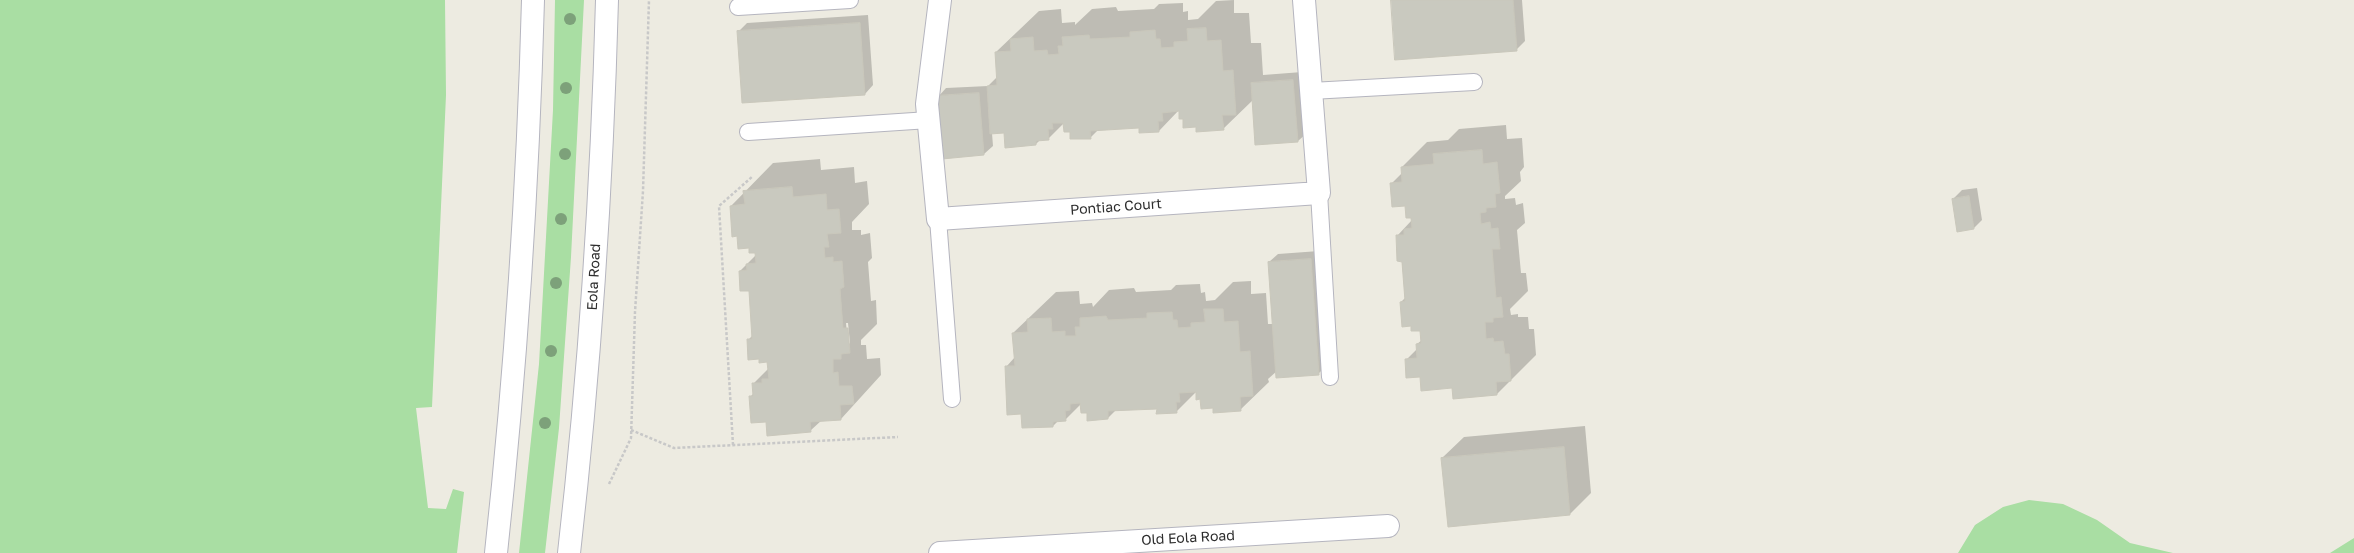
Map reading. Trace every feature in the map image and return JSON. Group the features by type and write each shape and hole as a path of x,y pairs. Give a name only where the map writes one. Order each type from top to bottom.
{"street":[{"path":"496,553 512,412 523,234 533,0"},
{"name":"Eola Road","path":"569,553 590,340 605,93 607,0"},
{"path":"938,219 927,104 940,0"},
{"path":"1304,0 1319,193"},
{"name":"Pontiac Court","path":"938,219 1319,193"},
{"name":"Old Eola Road","path":"940,553 1388,526"}],"lane":[{"path":"738,7 850,0"},
{"path":"1311,91 1474,82"},
{"path":"748,132 929,120"},
{"path":"1319,193 1330,377"},
{"path":"938,219 952,400"}],"path":[{"path":"606,490 631,438 630,430 635,312 643,191 649,0"},
{"path":"733,446 719,206 753,176"},
{"path":"630,430 674,448 898,437"}],"green space":[{"path":"0,0 445,0 446,95 432,407 416,408 428,508 446,509 453,489 464,492 457,553 0,553"},
{"path":"555,0 584,0 571,257 559,428 545,553 519,553 539,364 553,110"},
{"path":"2029,500 2063,504 2097,520 2130,543 2173,553 1958,553 1975,525 2003,507"},
{"path":"2354,538 2354,553 2330,553"}],"building":[{"path":"1391,0 1513,0 1517,51 1395,60"},
{"path":"860,23 865,95 742,103 737,31"},
{"path":"1206,28 1207,41 1221,40 1223,71 1233,70 1236,115 1222,115 1224,130 1196,132 1196,127 1183,128 1183,119 1179,119 1179,111 1162,113 1163,121 1158,121 1159,132 1139,133 1139,128 1090,131 1091,139 1070,139 1070,132 1064,132 1063,123 1052,123 1053,129 1048,129 1049,140 1036,141 1036,145 1005,148 1004,133 990,134 987,86 997,85 995,52 1011,51 1010,39 1033,37 1034,51 1047,50 1048,55 1059,54 1058,46 1063,46 1062,37 1089,35 1090,39 1130,37 1130,32 1155,30 1156,39 1160,39 1161,48 1174,47 1174,42 1188,41 1187,29"},
{"path":"1293,80 1298,142 1255,145 1251,83"},
{"path":"979,93 984,155 942,159 936,96"},
{"path":"1482,150 1483,164 1497,162 1500,193 1495,194 1496,207 1486,208 1486,212 1480,213 1481,224 1490,222 1491,229 1498,228 1500,249 1492,249 1496,298 1501,297 1503,317 1493,318 1493,322 1485,322 1486,339 1493,338 1494,342 1503,341 1505,354 1509,354 1511,381 1496,382 1497,395 1453,399 1452,388 1421,391 1420,377 1406,378 1405,359 1417,358 1416,344 1421,343 1420,331 1411,331 1411,326 1402,327 1400,302 1405,301 1402,262 1397,261 1396,235 1404,235 1404,229 1412,228 1411,218 1406,218 1405,206 1392,207 1390,183 1402,182 1401,167 1434,164 1433,154"},
{"path":"792,187 793,197 826,194 827,210 839,209 841,233 827,234 829,247 824,247 825,258 833,257 833,262 842,261 844,287 840,289 843,328 848,328 850,353 841,354 841,359 833,359 833,373 838,372 839,386 852,386 854,404 840,405 841,420 810,422 811,432 767,436 766,422 751,423 749,396 753,396 752,383 762,383 762,379 769,379 767,362 759,363 759,359 748,360 747,339 752,339 749,291 740,291 739,271 747,270 746,264 756,263 755,253 749,253 749,248 738,249 737,236 732,237 730,206 745,204 743,191"},
{"path":"1969,196 1974,229 1957,232 1952,199"},
{"path":"1311,259 1319,375 1276,378 1268,262"},
{"path":"1204,309 1223,309 1224,322 1238,321 1240,352 1250,351 1253,396 1240,397 1241,411 1213,413 1213,408 1201,409 1200,399 1196,400 1196,392 1179,393 1180,402 1176,402 1177,413 1156,414 1157,409 1108,411 1108,419 1087,421 1087,413 1081,413 1080,403 1070,404 1070,410 1065,411 1066,421 1053,422 1053,427 1022,428 1021,414 1007,415 1005,366 1015,366 1012,333 1028,332 1027,319 1051,318 1052,332 1065,331 1065,336 1076,336 1075,327 1080,327 1080,318 1106,316 1108,320 1147,318 1147,313 1172,312 1173,320 1177,320 1178,328 1191,327 1191,323 1205,322"},
{"path":"1564,447 1570,515 1448,527 1441,458"}]}
